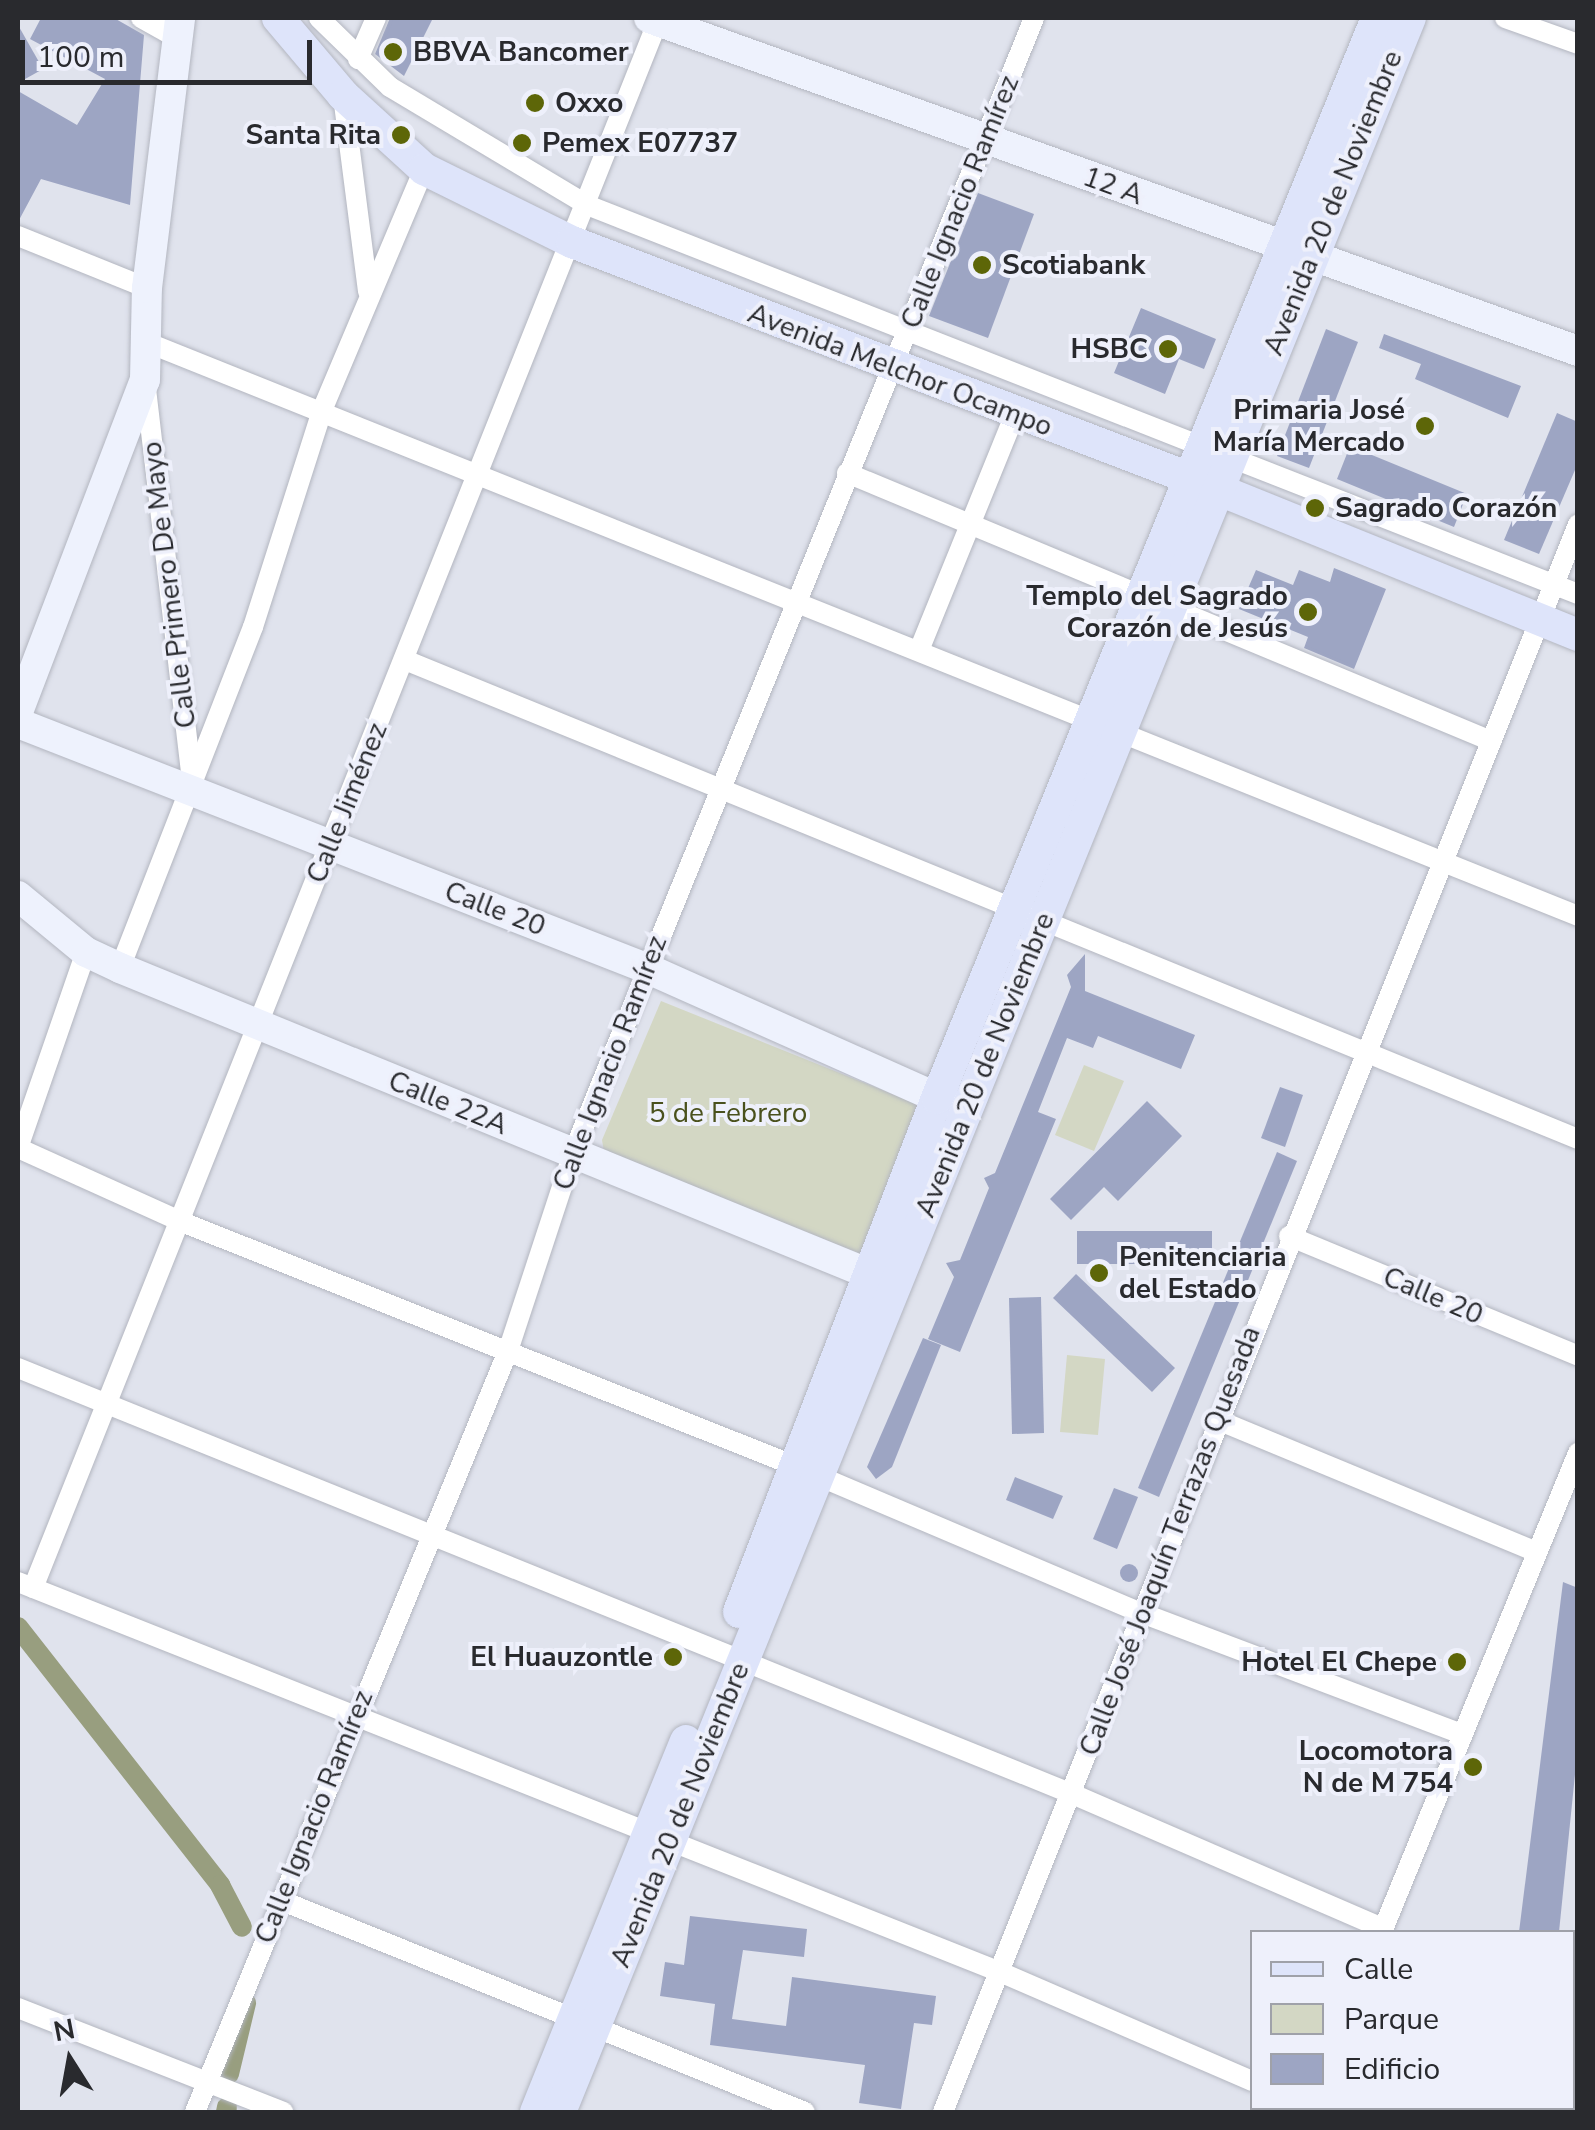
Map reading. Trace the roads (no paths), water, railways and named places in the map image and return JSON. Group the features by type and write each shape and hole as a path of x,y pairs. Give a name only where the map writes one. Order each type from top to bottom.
{"main road":[{"name":"Avenida Melchor Ocampo","path":"278,18 343,95 424,168 572,242 1014,416 1209,468 1578,636"},
{"name":"12 A","path":"655,18 986,141 1578,351"},
{"name":"Avenida 20 de Noviembre","path":"536,2112 584,2021 734,1655 951,1104 1296,252 1376,18"},
{"name":"Avenida 20 de Noviembre","path":"1296,252 1410,18"},
{"name":"Calle Primero De Mayo","path":"18,712 144,380 147,288 179,28"},
{"name":"Calle 20","path":"18,724 646,968 951,1104"},
{"name":"Calle 22A","path":"18,896 86,952 120,968 256,1027 882,1279"},
{"name":"Avenida 20 de Noviembre","path":"560,2112 584,2021"}],"street":[{"path":"141,18 179,28"},
{"name":"Avenida Melchor Ocampo","path":"320,18 358,59 421,108 587,205 909,329 1209,468 1578,594"},
{"path":"358,59 376,18"},
{"name":"Calle Jiménez","path":"25,1585 107,1404 182,1222 256,1027 587,205 655,18"},
{"name":"Calle Ignacio Ramírez","path":"195,2112 508,1350 573,1153 646,968 1034,18"},
{"path":"1505,18 1578,44"},
{"path":"343,95 368,293"},
{"path":"120,968 193,789 323,408 368,293 424,168"},
{"path":"18,236 147,288"},
{"path":"146,342 323,408 476,479 920,648 1578,916"},
{"name":"Calle Primero De Mayo","path":"144,380 193,789"},
{"path":"920,648 1014,416"},
{"path":"847,473 1492,741"},
{"name":"Calle José Joaquín Terrazas Quesada","path":"943,2112 1144,1614 1289,1236 1578,524"},
{"path":"404,660 720,786 1363,1056 1578,1139"},
{"path":"86,952 18,1148 182,1222 807,1471 1144,1614 1459,1733"},
{"name":"Calle 20","path":"1289,1236 1578,1356"},
{"path":"18,1368 1070,1793 1381,1930"},
{"path":"1218,1420 1536,1552"},
{"path":"1383,1930 1459,1733 1578,1453"},
{"path":"25,1585 1000,1972 1250,2081"},
{"path":"280,1900 804,2112"},
{"path":"18,2008 283,2112"}],"waterway":[{"path":"18,1627 220,1885 242,1927"},
{"path":"229,2074 246,2003"},
{"path":"226,2112 227,2107"}],"place":[{"name":"BBVA Bancomer","path":"393,52"},
{"name":"Oxxo","path":"535,103"},
{"name":"Santa Rita","path":"401,135"},
{"name":"Pemex E07737","path":"522,143"},
{"name":"Scotiabank","path":"982,265"},
{"name":"HSBC","path":"1168,349"},
{"name":"Primaria José María Mercado","path":"1425,426"},
{"name":"Sagrado Corazón","path":"1315,508"},
{"name":"Templo del Sagrado Corazón de Jesús","path":"1308,612"},
{"name":"Penitenciaria del Estado","path":"1099,1273"},
{"name":"El Huauzontle","path":"673,1657"},
{"name":"Hotel El Chepe","path":"1457,1662"},
{"name":"Locomotora N de M 754","path":"1473,1767"}],"park label":[{"name":"5 de Febrero","path":"728,1113"}]}
